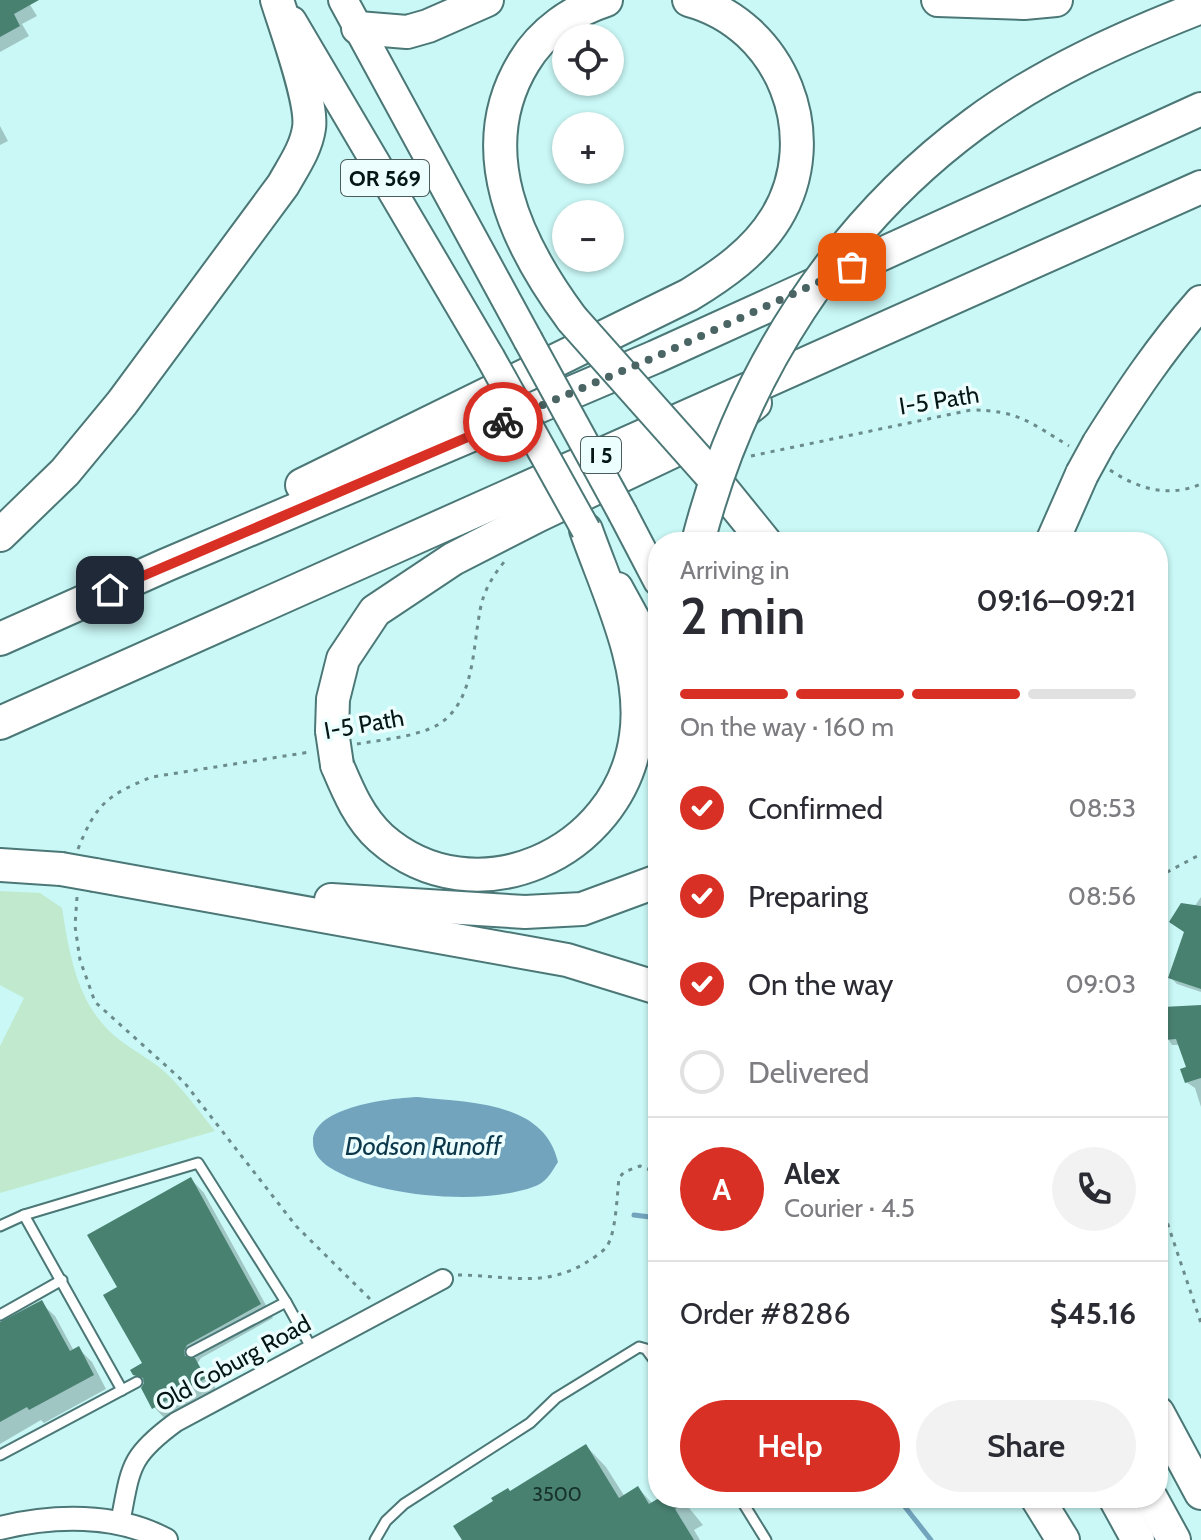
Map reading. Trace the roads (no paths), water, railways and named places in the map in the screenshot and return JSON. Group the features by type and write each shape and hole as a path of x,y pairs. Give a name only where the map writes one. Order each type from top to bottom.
{"highway":[{"path":"0,535 65,472 122,403 283,185 305,145 310,125 306,101 278,0"},
{"path":"351,14 407,32 487,0"},
{"path":"606,0 561,22 535,46 514,79 500,127 503,180 511,212 534,265 572,319 710,474 757,532"},
{"path":"166,565 244,514 682,299 717,278 749,252 775,220 792,180 797,134 792,102 776,65 754,36 732,19 689,0"},
{"path":"938,0 1024,3 1056,0"},
{"path":"701,532 725,454 759,378 814,288 877,211 944,148 1004,104 1089,56 1201,7"},
{"path":"0,639 655,357 1201,109"},
{"name":"I 5","path":"0,723 1201,187"},
{"path":"1057,532 1090,458 1145,373 1201,302"},
{"path":"586,530 623,634 637,690 636,736 623,782 592,829 549,859 499,875 468,876 440,870 398,851 379,836 362,816 335,748 333,699 343,659 375,611 453,559 726,426 809,362"},
{"path":"0,865 78,872 567,960 648,985"},
{"path":"184,890 525,912 582,909 648,885"},
{"path":"1168,1432 1201,1493"},
{"path":"1043,1508 1063,1540"},
{"path":"1120,1508 1138,1540"},
{"path":"1156,1508 1174,1540"}],"main road":[{"name":"OR 569","path":"278,0 490,357 648,642"},
{"name":"OR 569","path":"351,14 648,562"}],"street":[{"name":"Old Coburg Road","path":"120,1523 132,1463 152,1440 176,1422 443,1279"},
{"path":"0,1528 32,1520 120,1523 166,1540"}],"lane":[{"path":"0,1226 24,1215 198,1163 312,1349"},
{"path":"24,1215 122,1390"},
{"path":"0,1315 62,1280"},
{"path":"191,1352 286,1302"},
{"path":"375,1540 386,1521 404,1504 530,1423 556,1398 639,1347 648,1352"},
{"path":"0,1455 137,1382"},
{"path":"746,1508 766,1540"}],"water":[{"name":"Dodson Runoff","path":"418,1097 481,1104 521,1116 538,1127 550,1142 558,1162 545,1180 533,1187 511,1193 458,1197 400,1192 373,1185 329,1167 316,1153 313,1142 316,1130 339,1112 374,1102"}],"waterway":[{"path":"634,1215 648,1217"},
{"path":"906,1508 931,1540"}]}
